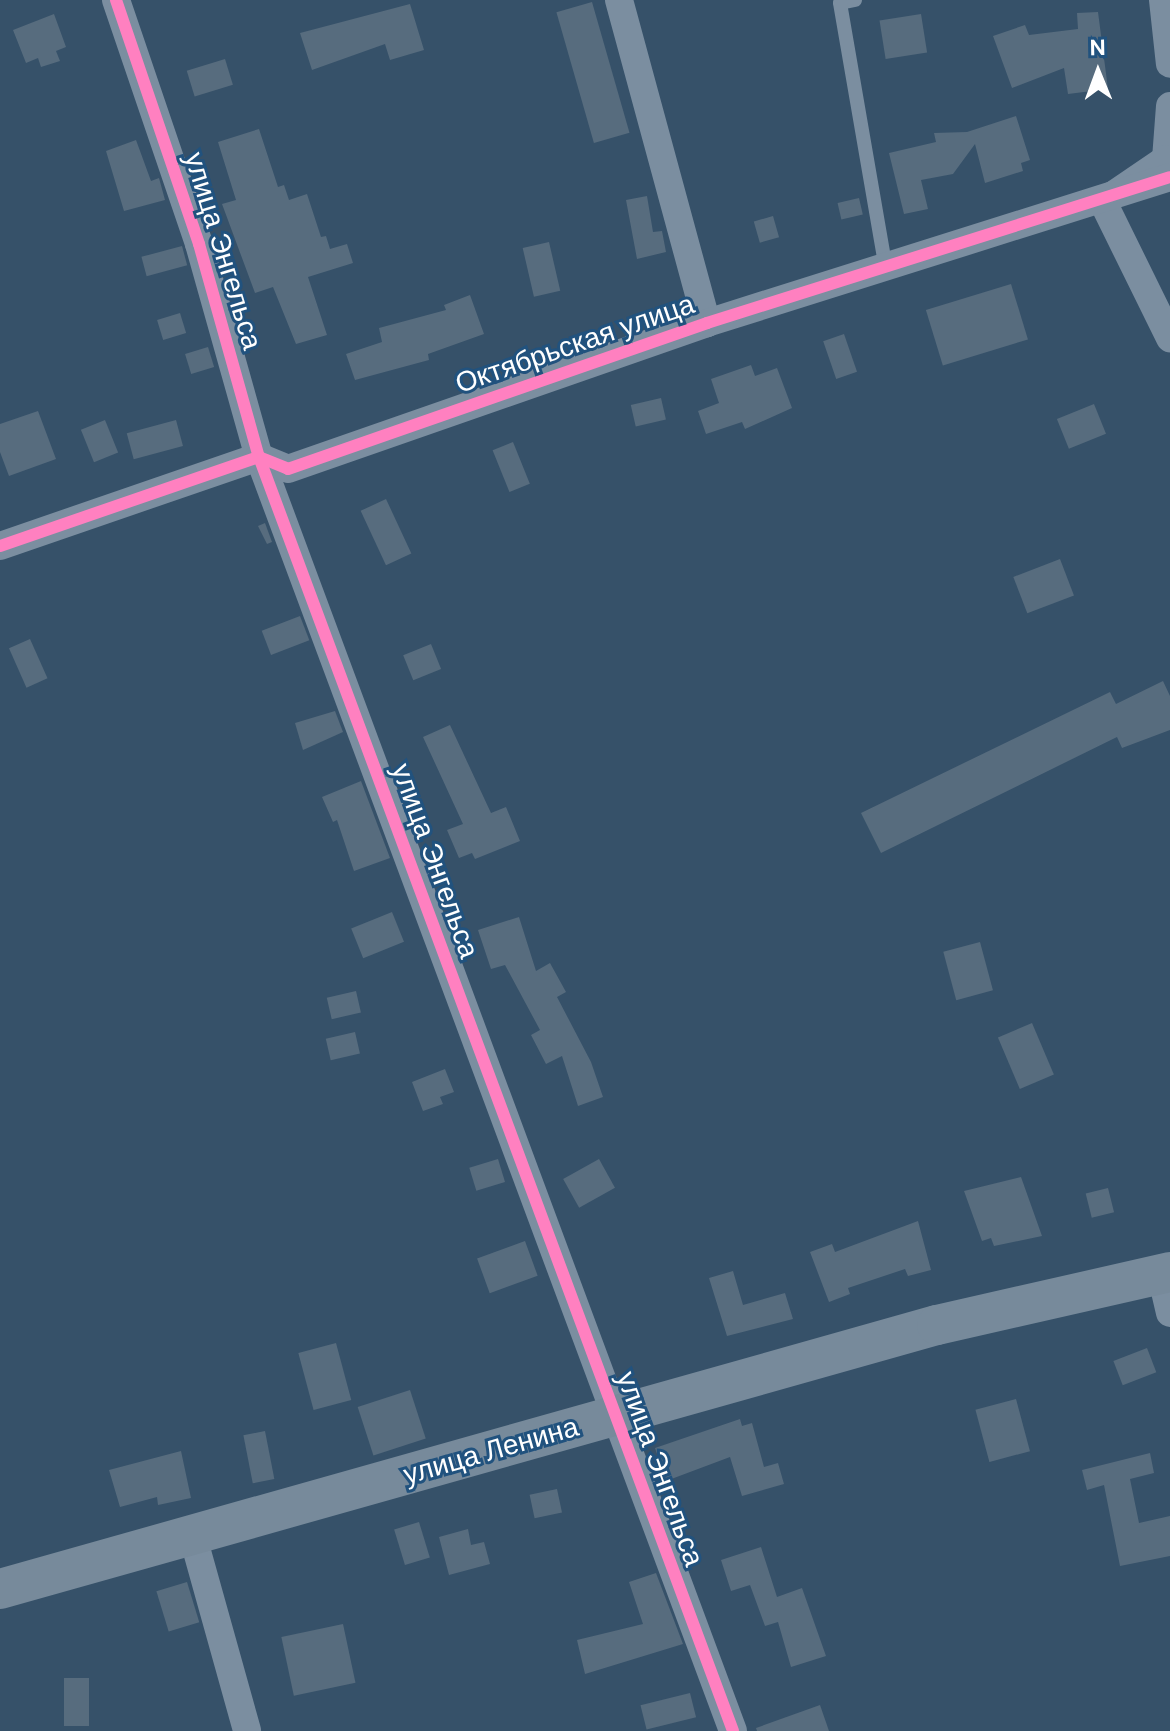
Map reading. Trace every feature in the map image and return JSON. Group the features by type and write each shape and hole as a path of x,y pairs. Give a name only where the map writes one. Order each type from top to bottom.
{"street":[{"name":"улица Энгельса","path":"116,0 199,244 259,457 612,1416 733,1731"},
{"name":"Октябрьская улица","path":"619,0 707,323"},
{"path":"1163,0 1170,64"},
{"path":"1170,106 1166,159 1103,202 1170,338"},
{"name":"Октябрьская улица","path":"259,457 288,469 707,323 1103,202 1170,177"},
{"path":"0,546 259,457"},
{"path":"1165,1273 1170,1313"},
{"name":"улица Ленина","path":"0,1589 937,1325 1165,1273"},
{"path":"193,1537 247,1731"}],"lane":[{"path":"855,0 840,3 886,268"}],"building":[{"path":"592,2 629,133 594,143 556,12"},
{"path":"410,4 424,50 390,60 385,44 312,70 300,33"},
{"path":"1098,12 1108,89 1068,94 1064,68 1012,88 993,36 1025,25 1029,35 1078,29 1077,13"},
{"path":"54,14 66,47 56,51 60,61 41,67 38,58 26,63 13,30"},
{"path":"921,14 927,53 886,59 880,21"},
{"path":"225,59 233,85 195,97 187,71"},
{"path":"1016,116 1030,160 1021,163 1023,171 985,183 975,144 953,174 921,180 928,209 904,214 889,153 936,142 934,133 967,132"},
{"path":"259,129 278,187 284,185 289,200 307,194 321,237 326,236 330,249 347,244 353,263 308,277 327,335 296,344 273,287 255,293 222,204 236,200 218,142"},
{"path":"136,140 151,181 159,178 165,200 124,211 106,151"},
{"path":"647,196 653,232 662,231 666,252 637,259 626,200"},
{"path":"859,198 863,215 841,220 838,203"},
{"path":"773,216 779,237 760,243 754,222"},
{"path":"549,242 560,291 534,297 523,248"},
{"path":"182,246 187,265 147,276 141,257"},
{"path":"1011,284 1028,339 943,365 926,310"},
{"path":"470,295 484,334 428,354 429,360 355,380 346,354 382,342 379,328 446,310 444,305"},
{"path":"180,313 186,333 163,340 157,320"},
{"path":"844,334 857,372 836,379 823,341"},
{"path":"208,347 214,367 191,374 185,354"},
{"path":"751,365 755,376 777,368 792,408 745,429 742,422 706,434 698,411 719,403 711,379"},
{"path":"661,398 666,419 636,426 631,405"},
{"path":"1094,404 1106,434 1069,449 1057,419"},
{"path":"38,411 56,459 9,476 0,452 0,424"},
{"path":"105,420 118,452 94,462 81,430"},
{"path":"176,420 183,446 134,459 127,433"},
{"path":"513,442 530,484 509,492 493,450"},
{"path":"386,499 411,553 386,565 361,511"},
{"path":"265,523 272,542 267,544 258,526"},
{"path":"1060,559 1074,595 1027,613 1013,577"},
{"path":"300,616 309,640 271,655 262,631"},
{"path":"30,639 47,678 26,688 9,648"},
{"path":"431,644 441,669 413,680 403,655"},
{"path":"1163,681 1170,696 1170,730 1122,748 1117,737 881,853 861,813 1110,692 1116,704"},
{"path":"335,711 343,732 303,750 295,723"},
{"path":"450,725 491,813 506,807 520,841 475,859 472,853 459,858 447,830 463,824 423,737"},
{"path":"361,781 390,858 354,871 337,820 333,822 322,797"},
{"path":"392,912 404,942 363,958 351,928"},
{"path":"519,917 536,971 550,963 566,992 557,997 591,1062 603,1097 578,1106 562,1056 546,1064 531,1035 540,1030 505,965 491,969 478,930"},
{"path":"980,942 993,990 956,1000 943,952"},
{"path":"356,991 361,1012 332,1019 327,998"},
{"path":"1032,1023 1054,1075 1020,1089 998,1037"},
{"path":"355,1032 360,1053 331,1060 326,1039"},
{"path":"445,1069 454,1092 440,1097 443,1104 423,1111 412,1082"},
{"path":"498,1159 505,1182 476,1191 469,1168"},
{"path":"599,1159 615,1188 579,1208 563,1179"},
{"path":"1021,1177 1042,1236 994,1246 991,1238 982,1241 964,1191"},
{"path":"1108,1188 1114,1212 1092,1218 1086,1194"},
{"path":"918,1221 931,1270 908,1276 905,1269 848,1288 850,1294 829,1302 810,1252 832,1244 835,1252"},
{"path":"525,1241 538,1276 490,1293 477,1258"},
{"path":"733,1271 743,1305 785,1293 793,1319 727,1336 709,1278"},
{"path":"336,1343 351,1400 314,1410 298,1353"},
{"path":"1147,1348 1156,1372 1123,1385 1113,1361"},
{"path":"410,1390 426,1439 373,1455 358,1407"},
{"path":"1016,1399 1030,1451 989,1462 975,1410"},
{"path":"740,1419 742,1426 752,1423 764,1467 778,1463 784,1484 742,1496 730,1457 666,1481 655,1448"},
{"path":"265,1431 274,1479 253,1483 243,1435"},
{"path":"181,1451 191,1498 158,1505 157,1497 120,1507 109,1470"},
{"path":"1150,1453 1154,1473 1130,1479 1139,1523 1170,1516 1170,1556 1120,1566 1104,1485 1087,1490 1082,1470"},
{"path":"557,1489 562,1512 535,1518 530,1495"},
{"path":"419,1522 430,1557 405,1565 394,1530"},
{"path":"468,1529 471,1545 484,1542 490,1564 449,1575 439,1537"},
{"path":"761,1547 777,1597 802,1588 826,1656 791,1667 778,1622 765,1626 750,1585 731,1591 721,1560"},
{"path":"656,1573 683,1644 585,1674 577,1640 643,1624 629,1582"},
{"path":"187,1582 199,1622 169,1632 156,1591"},
{"path":"343,1624 355,1683 294,1696 281,1637"},
{"path":"64,1678 89,1678 89,1726 64,1726"},
{"path":"690,1693 696,1717 647,1730 641,1705"},
{"path":"820,1705 829,1731 757,1731 756,1728"}],"cycle path":[{"path":"116,0 199,244 259,457 733,1731"},
{"path":"0,546 259,457 288,469 707,323 1170,177"}]}
